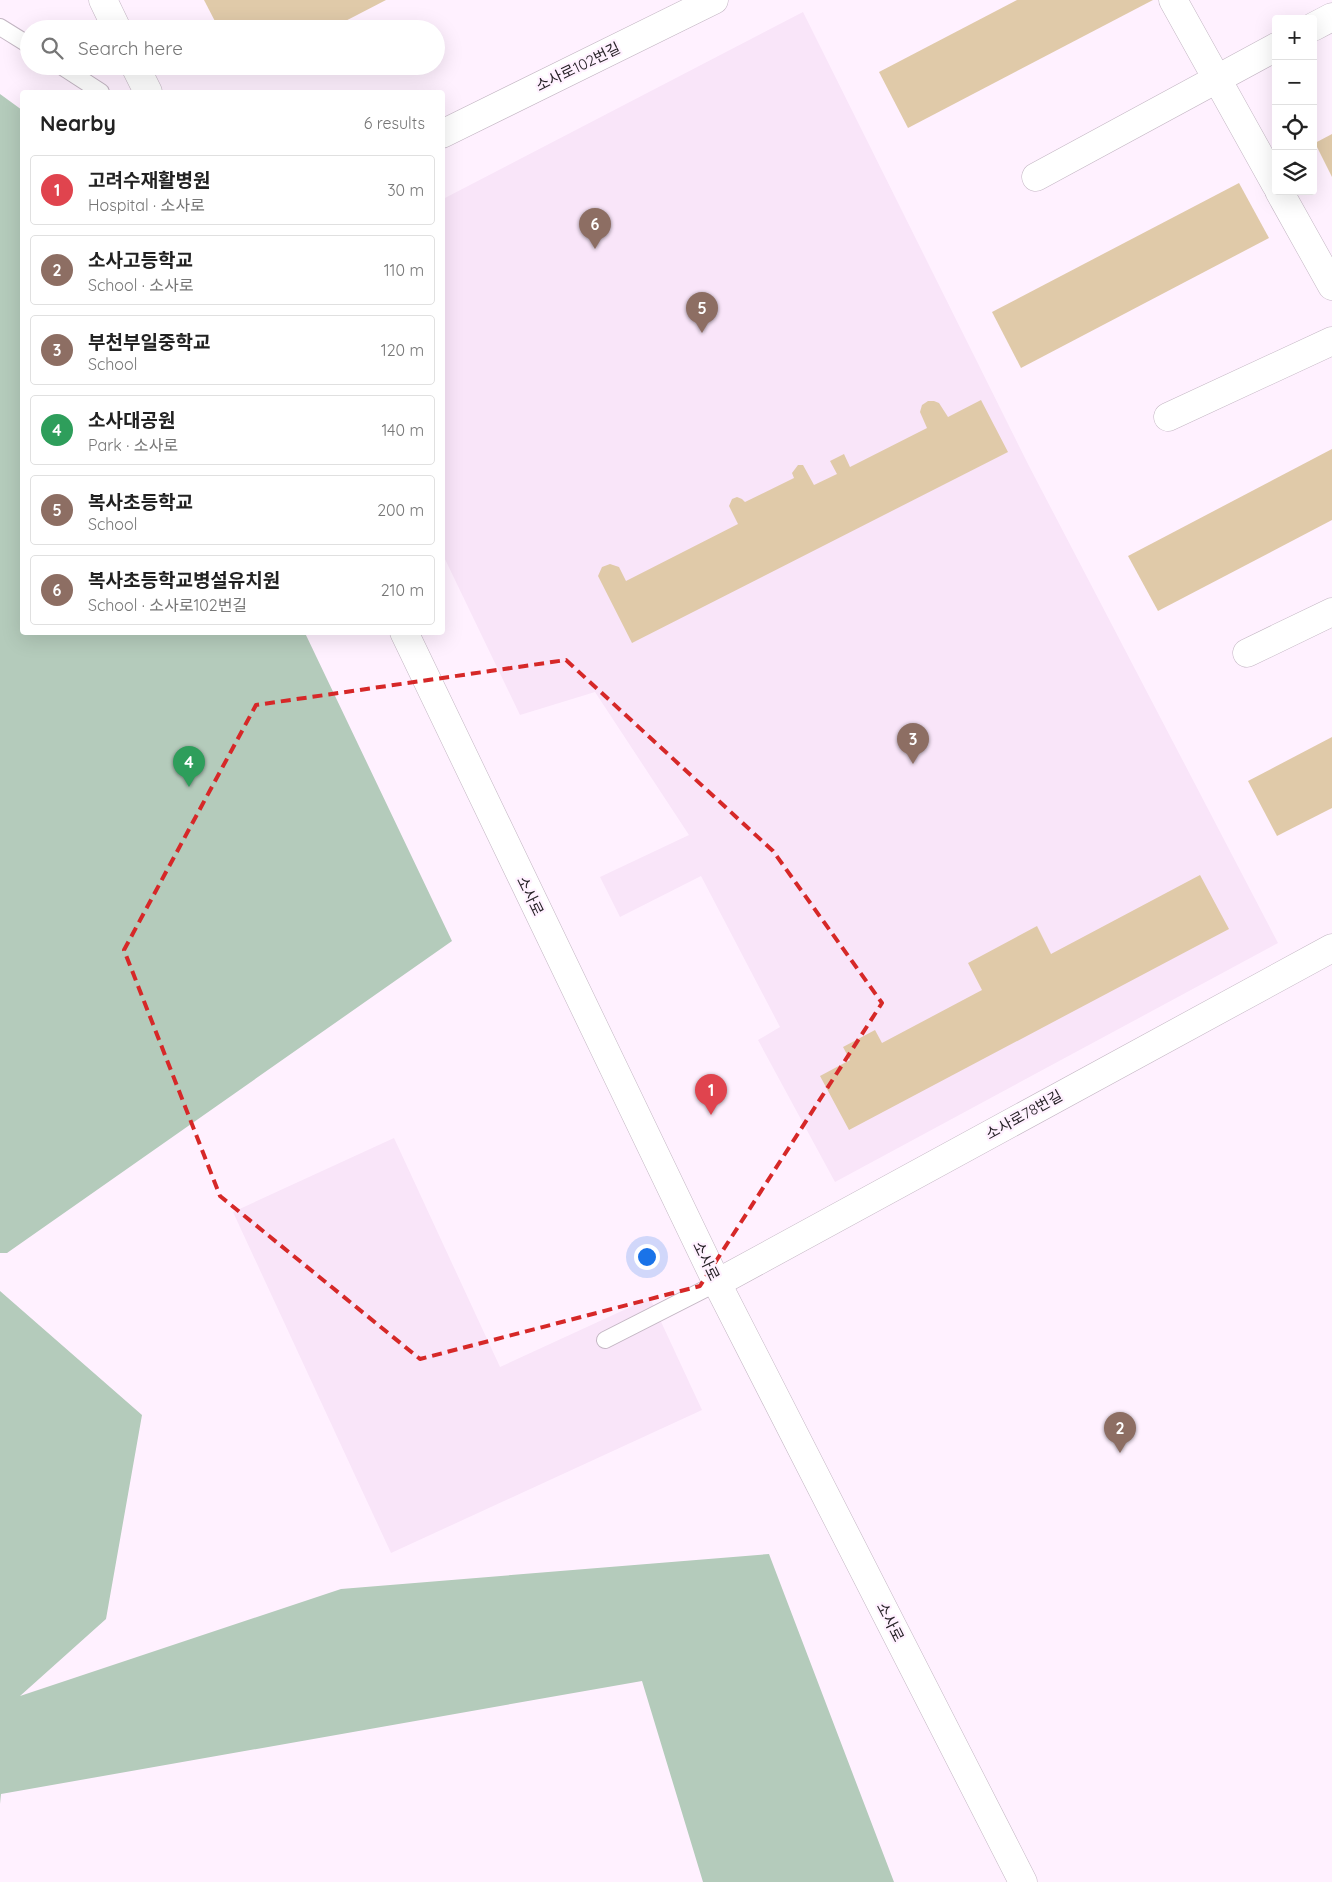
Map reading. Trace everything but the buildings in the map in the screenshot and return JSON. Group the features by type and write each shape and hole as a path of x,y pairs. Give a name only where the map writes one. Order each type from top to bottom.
{"street":[{"path":"103,0 113,20"},
{"name":"소사로102번길","path":"445,133 714,0"},
{"path":"1173,0 1272,178"},
{"path":"1317,25 1332,17"},
{"path":"1036,177 1272,49"},
{"path":"140,75 147,90"},
{"path":"1281,195 1332,286"},
{"path":"1168,417 1332,341"},
{"path":"1247,653 1332,612"},
{"name":"소사로","path":"405,635 717,1283 1023,1882"},
{"name":"소사로78번길","path":"717,1283 1332,948"}],"lane":[{"path":"0,27 20,39"},
{"path":"75,75 98,90"},
{"path":"605,1340 717,1283"}],"highlighted area":[{"path":"566,660 773,851 882,1003 700,1286 420,1359 220,1196 124,950 256,705"}],"shaded area":[{"path":"803,12 1029,466 1278,943 835,1182 758,1040 780,1027 701,876 620,917 600,877 689,835 595,692 520,715 445,559 445,198"},
{"path":"394,1138 500,1367 650,1298 702,1410 391,1553 233,1212"}],"green space":[{"path":"0,94 20,109 20,635 306,635 452,941 7,1253 0,1253"},
{"path":"0,1291 142,1415 106,1619 20,1696 341,1589 769,1554 894,1882 703,1882 642,1681 1,1794 0,1804"}],"place":[{"name":"복사초등학교병설유치원","path":"595,249"},
{"name":"복사초등학교","path":"702,333"},
{"name":"부천부일중학교","path":"913,764"},
{"name":"소사대공원","path":"189,787"},
{"name":"고려수재활병원","path":"711,1115"},
{"name":"소사고등학교","path":"1120,1453"}]}
